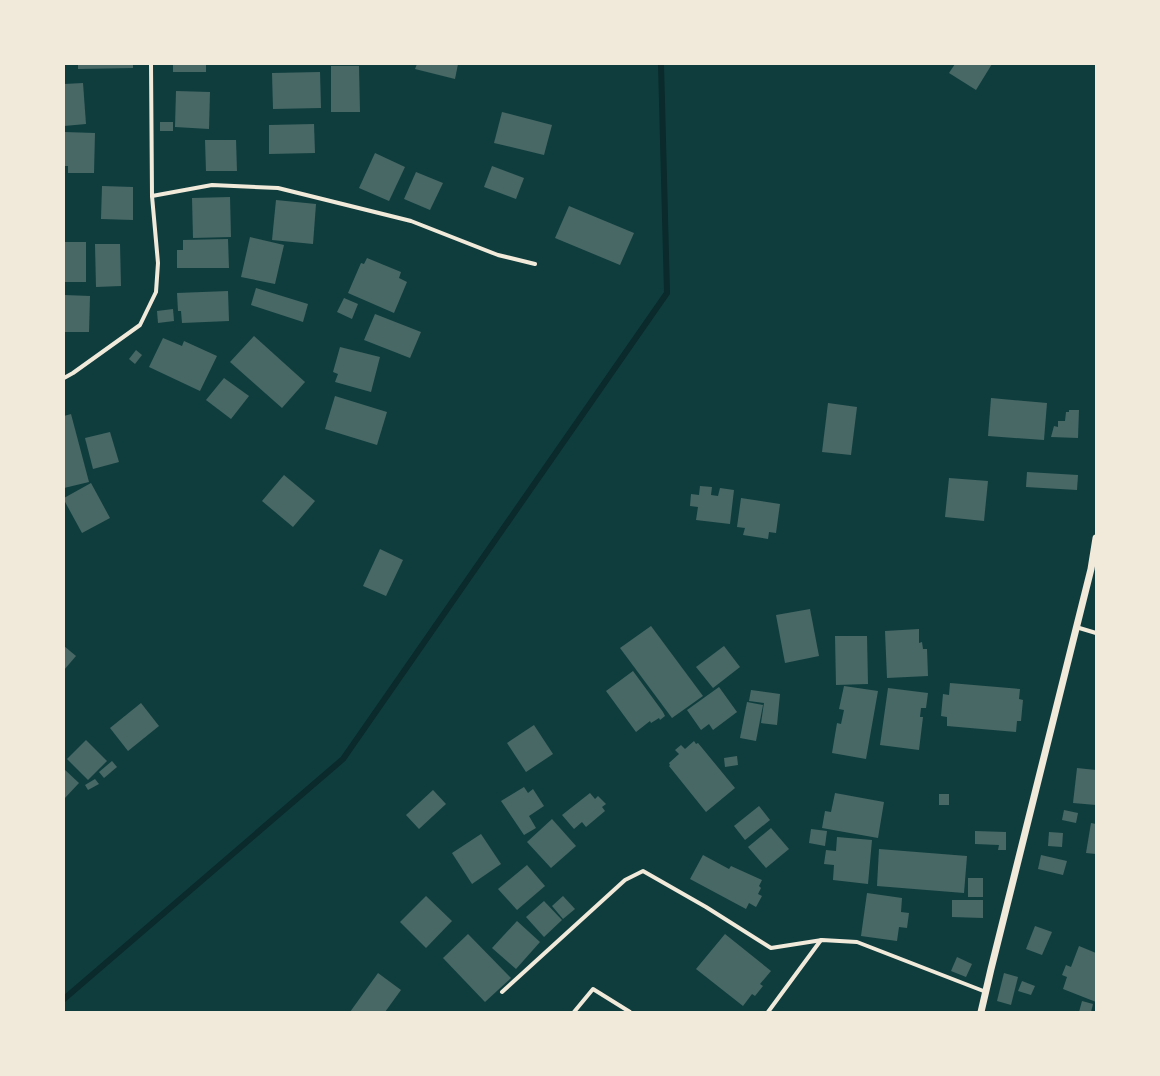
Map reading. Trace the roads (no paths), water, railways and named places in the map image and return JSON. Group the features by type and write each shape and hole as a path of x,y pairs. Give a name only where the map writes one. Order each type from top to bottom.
{"street":[{"path":"64,378 140,325 156,292 158,263 152,196 151,64"},
{"path":"152,196 212,185 278,188 411,221 498,256 535,264"},
{"path":"981,1012 1091,569 1096,538"},
{"path":"1076,627 1096,632"},
{"path":"502,992 625,880 643,871 706,907 771,948 822,940 857,942 986,992"},
{"path":"768,1012 822,940"},
{"path":"574,1012 593,989 630,1012"}],"waterway":[{"path":"64,999 343,759 667,293 661,64"}]}
